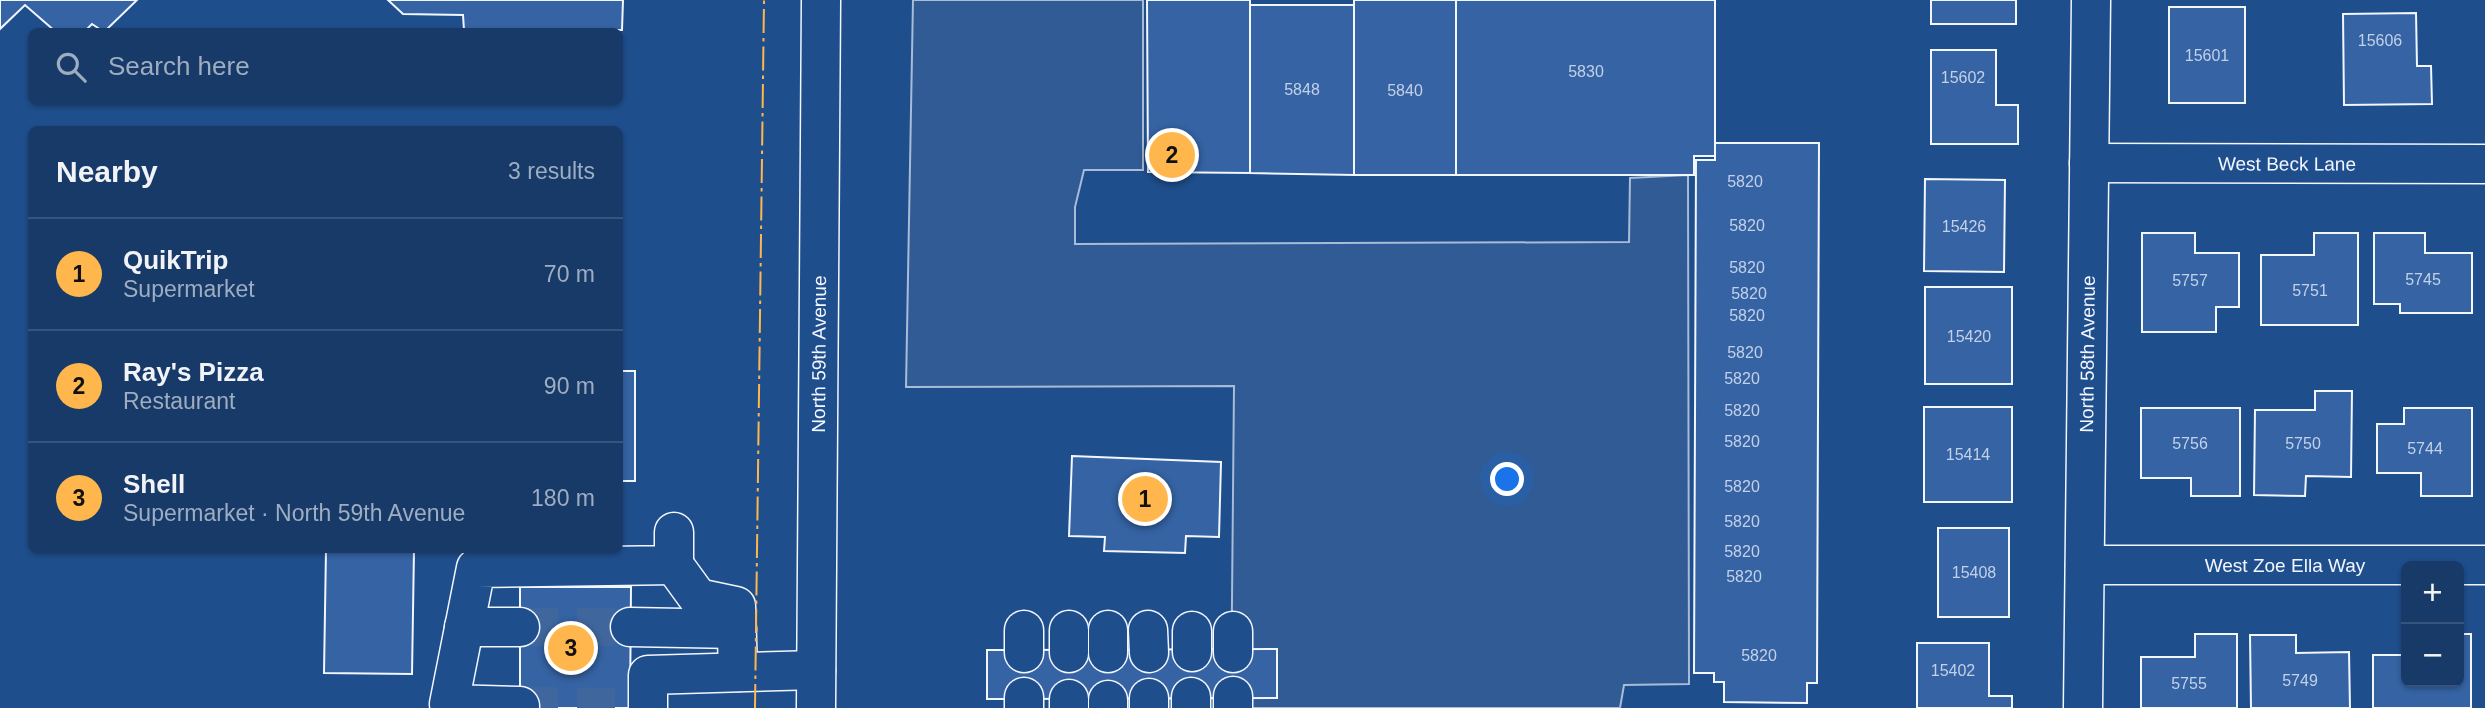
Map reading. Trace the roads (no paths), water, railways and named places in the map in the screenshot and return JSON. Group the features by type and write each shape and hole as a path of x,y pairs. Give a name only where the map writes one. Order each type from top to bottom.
{"street":[{"name":"North 59th Avenue","path":"816,708 821,0"},
{"name":"North 58th Avenue","path":"2083,708 2091,0"},
{"name":"West Beck Lane","path":"2089,163 2485,164"},
{"path":"520,706 449,704 476,568 674,548 698,598 736,606 738,672"},
{"name":"West Zoe Ella Way","path":"2085,565 2485,565"},
{"path":"464,627 520,627"},
{"path":"630,627 737,629"},
{"path":"642,707 648,675 816,670"}],"tunnel":[{"path":"520,627 630,627"},
{"path":"520,706 630,707"}],"place":[{"name":"Ray's Pizza","path":"1172,155"},
{"name":"QuikTrip","path":"1145,499"},
{"name":"Shell","path":"571,648"}]}
